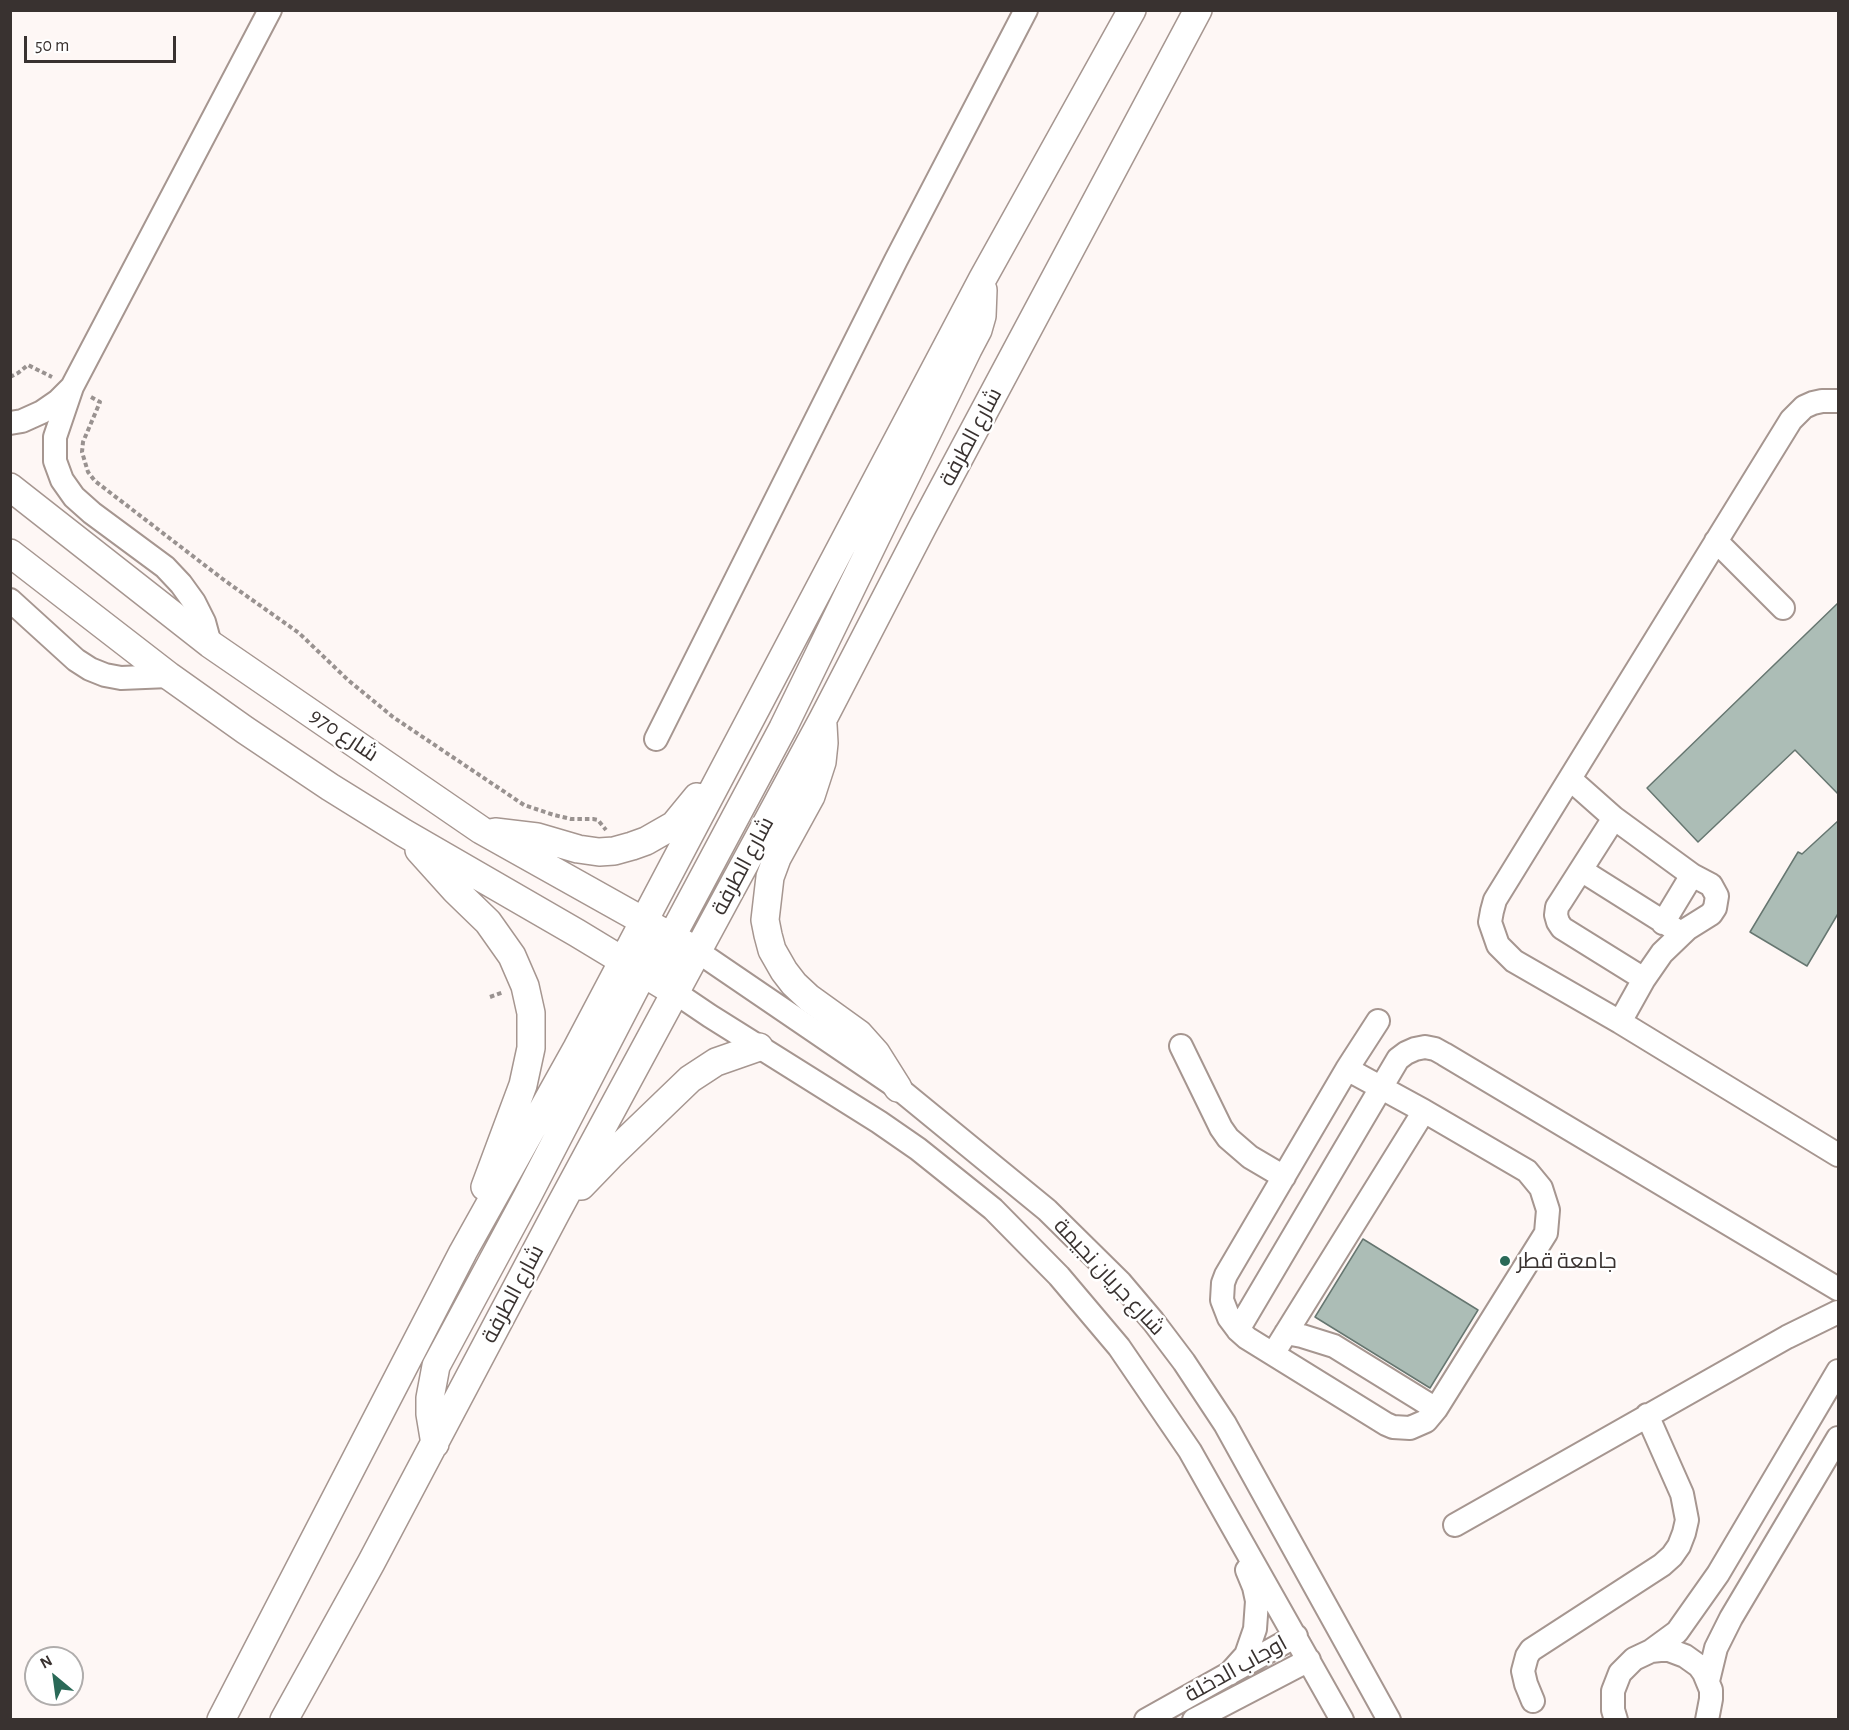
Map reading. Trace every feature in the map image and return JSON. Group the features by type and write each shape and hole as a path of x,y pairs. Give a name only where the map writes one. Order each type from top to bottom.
{"main road":[{"path":"221,1719 463,1252 577,1048 633,967 647,963 648,943 643,921 983,278 1132,10"},
{"name":"شارع الطرفة","path":"284,1719 435,1444 556,1213 823,719 923,526 1198,10"},
{"path":"676,993 667,956 672,936 783,728 969,350 982,316 983,278"},
{"name":"شارع 970","path":"10,487 210,644 481,830 698,951"},
{"path":"10,553 169,676 330,787 676,993"},
{"path":"823,719 822,762 811,796 777,858 770,877 765,920 768,935 772,950 794,984 808,998 859,1034 876,1053 898,1088"},
{"path":"481,830 537,837 578,849 599,852 614,851 639,844 674,825 695,799 717,783"},
{"path":"404,833 454,890 488,922 512,956 520,971 531,1013 531,1048 523,1084 463,1252"},
{"path":"435,1444 430,1398 436,1366 527,1197 633,967"},
{"path":"556,1213 610,1156 690,1079 716,1062 759,1047"}],"street":[{"path":"210,644 204,622 194,602 181,584 165,567 92,513 74,496 62,480 55,461 55,437 72,387 270,10"},
{"path":"656,739 896,260 1026,10"},
{"path":"10,423 42,412 72,387"},
{"path":"1839,401 1813,403 1797,412 1496,900 1490,922 1498,945 1514,961 1620,1022 1839,1155"},
{"path":"1712,548 1780,613"},
{"path":"13,604 76,660 90,669 121,678 169,676"},
{"path":"1570,779 1614,818 1692,875 1711,885 1718,896 1717,903 1711,914 1692,924 1672,928 1581,870"},
{"path":"1614,818 1557,907 1556,915 1562,928 1644,979"},
{"path":"1620,1022 1644,979 1662,953 1692,875"},
{"name":"شارع جريان نجيمة","path":"698,951 898,1088 1047,1210 1120,1282 1184,1362 1225,1424 1389,1719"},
{"name":"شارع جريان نجيمة","path":"676,993 879,1122 956,1178 993,1209 1052,1268 1119,1347 1190,1451 1342,1719"},
{"path":"1347,1069 1527,1171 1541,1188 1548,1210 1546,1233 1436,1408 1426,1421 1410,1428 1393,1427 1386,1424 1247,1338 1238,1330 1224,1309 1222,1300 1226,1275 1347,1069 1378,1021"},
{"path":"1181,1046 1228,1138 1250,1157 1284,1177"},
{"path":"1238,1330 1398,1059 1415,1048 1425,1047 1435,1049 1839,1289"},
{"path":"1273,1354 1424,1111"},
{"path":"1455,1525 1786,1337 1839,1312"},
{"path":"1286,1333 1334,1346 1436,1408"},
{"path":"1614,1716 1613,1691 1620,1673 1634,1659 1651,1651 1677,1632 1718,1574 1839,1371"},
{"path":"1533,1701 1523,1671 1531,1650 1662,1565 1672,1556 1682,1539 1687,1520 1683,1494 1647,1415"},
{"path":"1708,1681 1716,1648 1731,1618 1839,1438"},
{"path":"1190,1451 1191,1464 1199,1489 1249,1573 1257,1601 1252,1642 1246,1655 1229,1674"},
{"name":"اوجاب الدخلة","path":"1146,1719 1296,1636"},
{"path":"1651,1651 1669,1650 1685,1656 1699,1666 1711,1690 1715,1716"},
{"name":"اوجاب الدخلة","path":"1194,1719 1309,1660"}],"path":[{"path":"10,377 28,365 100,402 83,442 82,452 88,472 95,481 224,580 299,633 348,680 393,717 524,805 571,819 598,820 608,832 614,851"}],"building":[{"path":"1839,602 1839,795 1795,750 1698,842 1647,788"},
{"path":"1839,820 1839,912 1807,966 1750,932 1798,852 1802,854"},
{"path":"1363,1239 1478,1310 1430,1388 1315,1317"}],"place":[{"name":"جامعة قطر","path":"1505,1261"}]}
